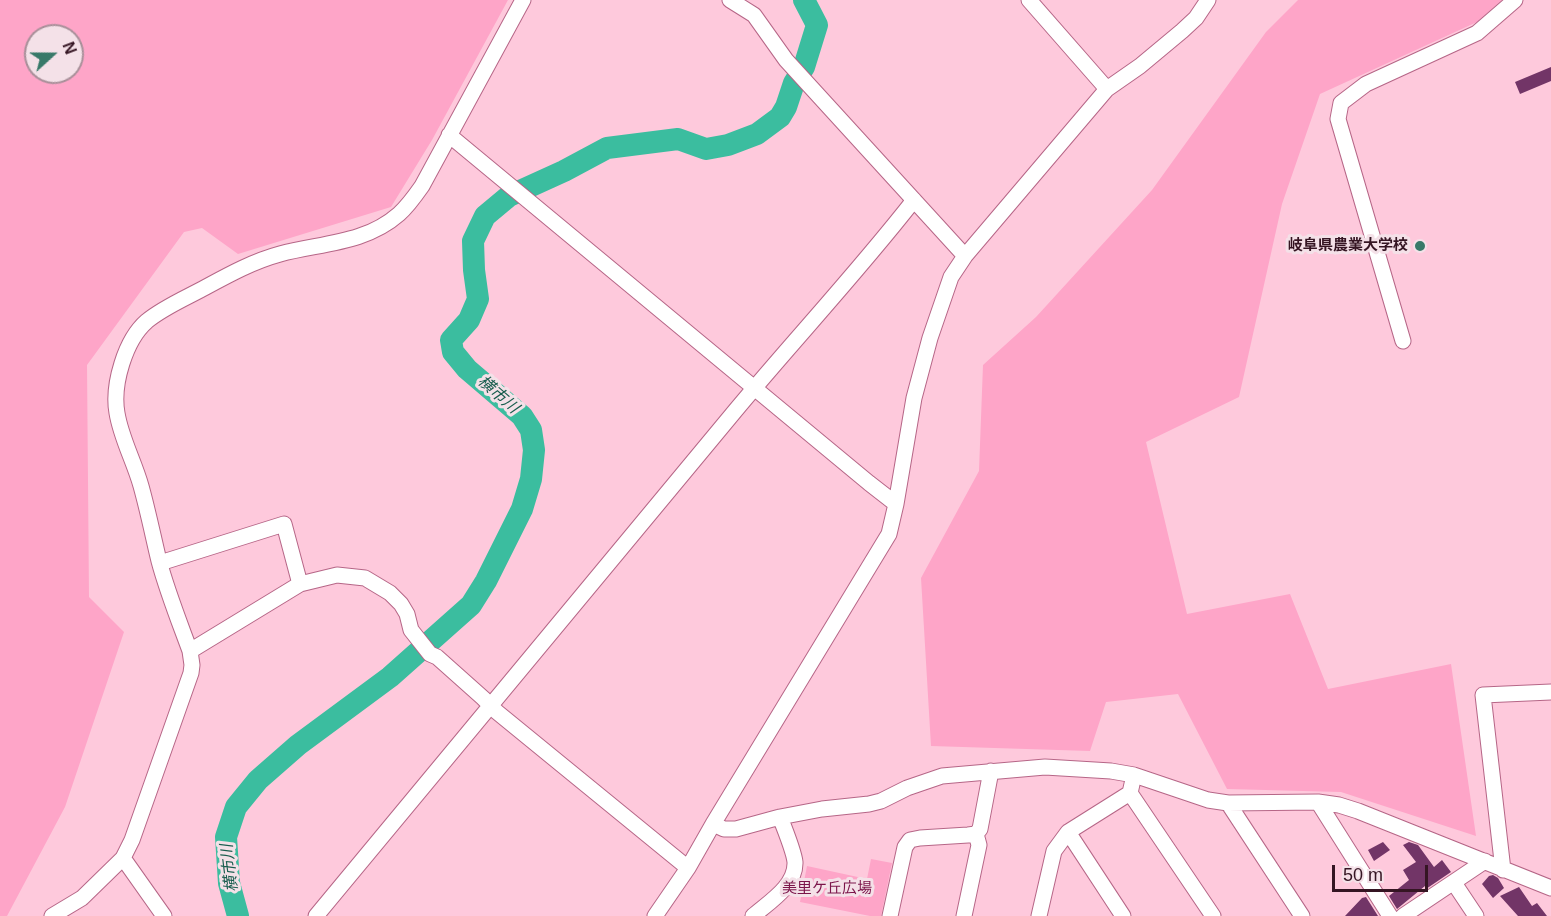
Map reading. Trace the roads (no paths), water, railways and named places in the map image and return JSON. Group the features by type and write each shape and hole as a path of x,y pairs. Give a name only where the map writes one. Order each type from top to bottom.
{"street":[{"path":"52,916 82,898 123,858 132,840 188,683 192,665 190,651 160,563 141,484 117,412 117,383 123,359 135,335 146,322 162,311 258,261 357,238 381,227 399,215 422,186 523,0"},
{"path":"730,0 754,15 786,60 965,256"},
{"path":"1029,0 1107,89"},
{"path":"655,916 688,868 889,534 914,398 930,338 951,277 965,256 1107,89 1140,66 1182,31 1196,18 1208,0"},
{"path":"1403,340 1338,119 1341,103 1366,84 1477,33 1515,0"},
{"path":"449,135 896,504"},
{"path":"316,916 755,388 878,246 914,200"},
{"path":"160,563 284,524 300,584"},
{"path":"190,651 300,584 336,575 364,578 390,593 401,604 407,614 411,630 430,654 688,868"},
{"path":"1503,870 1483,696 1551,692"},
{"path":"713,824 724,829 736,830 780,817 822,809 869,804 942,776 1045,767 1111,771 1134,775 1208,800 1228,803 1318,802 1339,805 1551,888"},
{"path":"890,916 904,847 910,840 920,838 975,834 980,829 991,771"},
{"path":"1039,916 1054,852 1068,832 1130,793 1134,775"},
{"path":"1130,793 1212,916"},
{"path":"1318,802 1390,916"},
{"path":"1228,803 1302,916"},
{"path":"753,916 784,890 792,876 795,862 780,817"},
{"path":"1068,832 1123,916"},
{"path":"964,916 979,845 975,834"},
{"path":"123,858 164,916"},
{"path":"1403,916 1485,861"},
{"path":"1454,883 1476,916"}],"waterway":[{"name":"横市川","path":"238,916 229,883 226,837 236,807 258,780 298,745 390,677 471,605 486,581 522,509 531,479 534,450 531,430 522,416 467,369 453,352 451,340 469,320 478,299 473,241 485,216 509,196 607,148 678,139 706,149 728,145 757,134 780,117 794,83 804,67 817,25 804,0"}],"place":[{"name":"岐阜県農業大学校","path":"1420,246"}],"park label":[{"name":"美里ケ丘広場","path":"827,889"}]}
